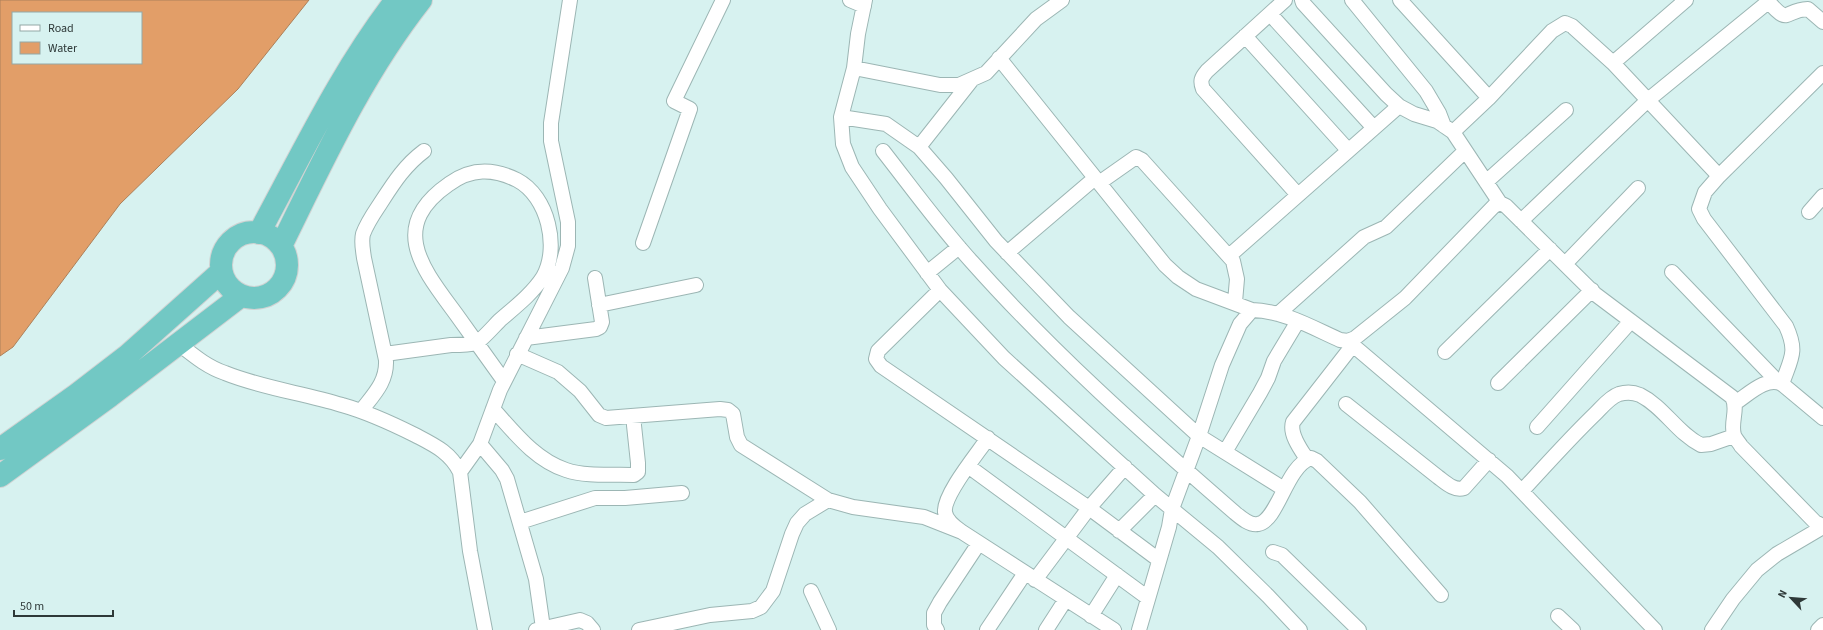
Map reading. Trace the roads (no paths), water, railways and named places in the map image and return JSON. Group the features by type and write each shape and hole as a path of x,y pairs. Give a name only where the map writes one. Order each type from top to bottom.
{"highway":[{"path":"260,233 344,76 364,43 396,0"},
{"path":"281,246 352,105 380,57 420,0"},
{"path":"247,233 260,233 272,237 281,246 286,257 286,269 282,281 275,290 264,296 252,298 241,296 232,290 225,282 221,272 221,260 226,248 235,238 247,233"},
{"path":"0,449 76,395 128,355 221,272"},
{"path":"0,476 179,344 241,296"}],"street":[{"path":"460,472 472,458 480,444 492,409 504,381 562,268 568,246 568,222 551,135 551,123 570,0"},
{"path":"643,243 690,109 674,101 723,0"},
{"path":"850,0 864,3 858,34 854,68 841,117 843,144 852,167 927,273 940,290 1004,358 1155,495 1218,548 1268,596 1300,630"},
{"path":"854,68 940,85 959,85 986,73 1036,19 1052,4 1062,0"},
{"path":"1285,0 1206,71 1201,77 1200,83 1203,90 1298,195"},
{"path":"1302,0 1303,3 1380,88 1399,106 1414,114 1437,121 1448,129"},
{"path":"1352,0 1426,91 1448,129 1465,151 1500,203 1506,206 1592,290 1732,397 1735,403 1733,424 1734,436 1741,446 1815,522 1823,526"},
{"path":"1400,0 1489,98"},
{"path":"1613,63 1686,0"},
{"path":"1521,221 1648,100 1767,1 1777,12 1784,16 1790,15 1801,9 1805,4 1823,22"},
{"path":"1270,14 1374,128"},
{"path":"1448,129 1489,98 1552,31 1564,23 1572,26 1613,63 1719,176"},
{"path":"1245,36 1348,150"},
{"path":"999,58 1165,265 1178,277 1196,288 1235,302 1252,310 1265,310 1278,314 1298,321 1340,340 1351,343 1489,460 1522,491 1655,630"},
{"path":"1780,382 1794,349 1792,338 1786,326 1704,219 1699,209 1705,192 1719,176 1823,73"},
{"path":"919,147 972,79"},
{"path":"1229,256 1399,106"},
{"path":"1486,182 1566,110"},
{"path":"841,117 886,124 919,147 1007,253 1069,317 1199,436 1284,490"},
{"path":"361,411 385,376 387,369 364,258 362,246 363,235 368,223 400,173 411,161 424,151"},
{"path":"883,151 959,247 1088,381 1186,471 1234,512 1251,523 1258,524 1265,521 1273,512 1293,474 1306,459 1311,458 1317,461 1360,502 1440,595"},
{"path":"1278,314 1364,237 1386,227 1465,151"},
{"path":"1007,253 1097,180 1136,157 1142,160 1229,256 1236,269 1235,302"},
{"path":"385,354 476,342 532,292 543,276 550,256 547,218 540,202 532,190 518,180 489,171 473,172 458,178 443,188 428,203 418,217 415,235 417,252 423,266 476,342 504,381"},
{"path":"1565,264 1638,188"},
{"path":"1809,212 1823,196"},
{"path":"1306,459 1291,426 1351,343 1355,338 1405,298 1494,206 1500,203"},
{"path":"927,273 959,247"},
{"path":"1445,352 1550,249"},
{"path":"1672,272 1780,382 1823,418"},
{"path":"526,338 596,329 600,327 602,322 595,278"},
{"path":"599,305 696,285"},
{"path":"940,290 878,351 876,359 881,366 1089,508 1159,560"},
{"path":"1498,383 1592,290"},
{"path":"1139,630 1172,509 1199,436 1222,364 1240,324 1252,310"},
{"path":"1225,452 1260,393 1268,378 1274,361 1298,321"},
{"path":"1537,427 1631,321"},
{"path":"179,344 211,367 230,375 361,411 428,441 454,461 460,472 470,551 485,630"},
{"path":"517,354 545,366 569,381 584,396 599,416 606,418 720,409 728,410 733,414 737,437 741,445 828,500 853,507 924,517 962,532"},
{"path":"1735,403 1769,382 1780,382"},
{"path":"1522,491 1584,425 1612,398 1619,394 1629,392 1638,394 1650,401 1686,434 1701,445 1711,444 1734,436"},
{"path":"1346,404 1452,487 1459,489 1464,488 1489,460"},
{"path":"492,409 541,458 566,470 582,473 634,475 638,472 633,416"},
{"path":"988,438 950,493 945,503 945,513 950,523 1114,630"},
{"path":"480,444 499,466 507,479 536,579 540,629 580,620 587,623 593,630"},
{"path":"968,466 1148,598"},
{"path":"987,630 1030,576 1066,538 1089,508 1125,467"},
{"path":"520,522 601,497 625,498 682,494"},
{"path":"1119,531 1155,495"},
{"path":"639,630 710,615 752,611 761,607 773,591 797,523 805,514 828,500"},
{"path":"1712,630 1733,599 1757,570 1777,554 1823,526"},
{"path":"937,630 934,625 934,613 979,543"},
{"path":"1273,552 1282,555 1359,630"},
{"path":"1091,616 1118,575"},
{"path":"811,591 829,630"},
{"path":"1046,630 1066,600"},
{"path":"1558,616 1573,630"},
{"path":"1818,630 1823,625"}],"water":[{"path":"0,0 309,0 238,89 120,204 13,347 0,356"}]}
